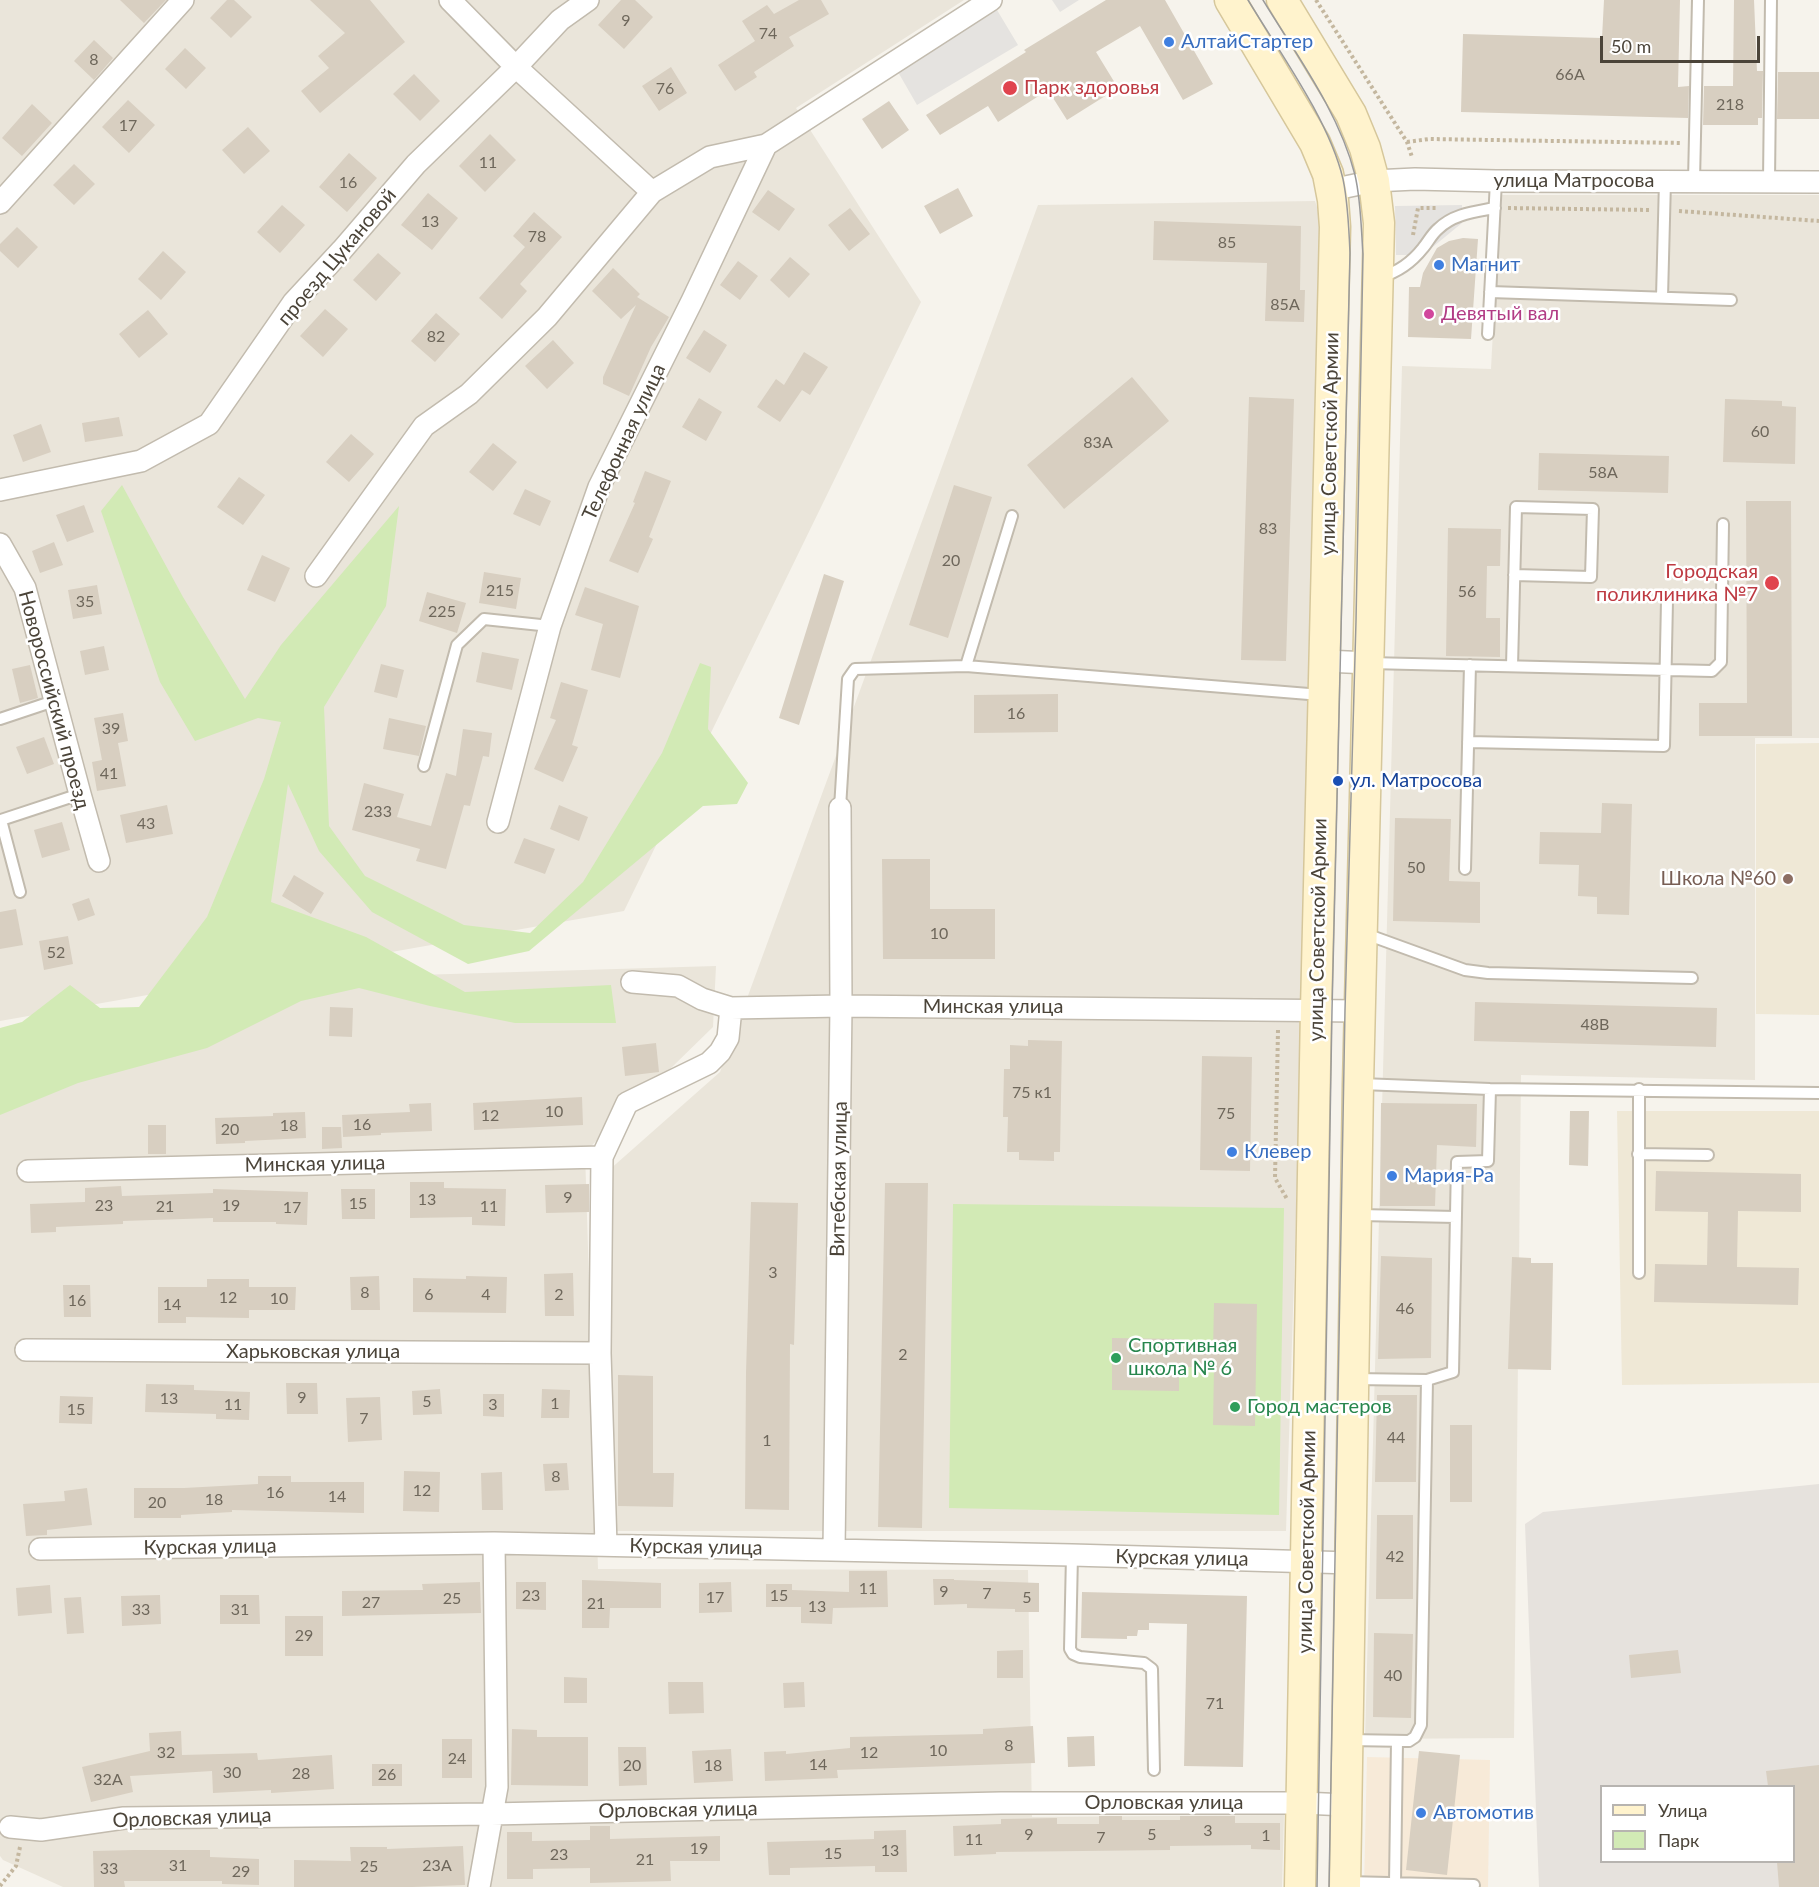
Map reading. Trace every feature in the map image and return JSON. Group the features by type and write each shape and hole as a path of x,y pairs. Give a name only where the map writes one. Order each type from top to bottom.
{"main road":[{"name":"улица Советской Армии","path":"1230,0 1315,143 1328,174 1335,227 1316,1010 1300,1887"},
{"path":"1282,0 1351,114 1365,148 1374,181 1378,223 1359,1011 1352,1563 1345,1884"}],"street":[{"path":"0,203 183,0"},
{"path":"450,0 516,67 652,192"},
{"name":"проезд Цукановой","path":"0,490 141,461 209,424 293,303 416,164 516,67 560,20 588,0"},
{"path":"316,576 424,426 470,394 547,316 652,192 710,157 766,144 991,0"},
{"name":"Телефонная улица","path":"498,822 550,626 599,486 692,301 766,144"},
{"name":"улица Матросова","path":"1331,189 1374,181 1415,179 1819,182"},
{"name":"Новороссийский проезд","path":"0,544 25,588 99,861"},
{"path":"1326,661 1369,663"},
{"name":"Витебская улица","path":"834,1550 841,1006 840,808"},
{"name":"Минская улица","path":"632,982 678,986 702,999 731,1008 841,1006 1359,1011"},
{"path":"606,1545 600,1353 602,1157 627,1103 709,1063 720,1052 728,1038 731,1008"},
{"name":"Минская улица","path":"28,1171 602,1157"},
{"name":"Харьковская улица","path":"26,1350 600,1353"},
{"path":"479,1887 497,1787 494,1544"},
{"name":"Курская улица","path":"40,1549 606,1545 1352,1563"},
{"name":"Орловская улица","path":"10,1827 41,1830 124,1818 491,1814 1001,1803 1347,1805"}],"lane":[{"path":"1694,181 1698,0"},
{"path":"1769,181 1771,0"},
{"path":"1488,334 1496,181"},
{"path":"1662,297 1665,181"},
{"path":"1378,278 1394,273 1407,264 1422,250 1438,229 1458,215 1495,208"},
{"path":"1490,291 1731,300"},
{"path":"1512,666 1514,574 1516,507 1593,509 1591,577 1514,574"},
{"path":"966,666 1012,516"},
{"path":"1369,663 1712,671 1721,662 1723,524"},
{"path":"1468,742 1664,746 1667,602"},
{"path":"424,766 457,645 484,619 550,626"},
{"path":"1465,869 1470,665"},
{"path":"840,808 848,678 855,669 966,666 1324,695"},
{"path":"0,719 54,701"},
{"path":"21,892 1,820 80,794"},
{"path":"1362,933 1465,970 1488,973 1692,978"},
{"path":"1358,1084 1490,1089 1639,1089 1819,1093"},
{"path":"1353,1379 1427,1380 1453,1372 1457,1162 1488,1161 1490,1089"},
{"path":"1639,1089 1639,1273"},
{"path":"1638,1154 1708,1155"},
{"path":"1356,1215 1456,1217"},
{"path":"1348,1740 1409,1741 1415,1737 1421,1725 1427,1380"},
{"path":"1072,1555 1070,1649 1073,1654 1080,1657 1150,1665 1152,1669 1154,1770"},
{"path":"1395,1883 1397,1741"},
{"path":"1345,1884 1474,1885"}],"path":[{"path":"1316,0 1407,142 1412,157"},
{"path":"1407,142 1429,139 1695,144"},
{"path":"1418,208 1440,208"},
{"path":"1495,208 1665,210 1819,221"},
{"path":"0,1886 16,1866"}],"shaded area":[{"path":"0,0 964,0 796,108 921,302 624,911 0,1021"},
{"path":"1052,0 1079,0 1060,12"},
{"path":"997,10 1018,45 917,105 898,72"},
{"path":"1500,195 1819,195 1819,738 1755,738 1755,1080 1521,1075 1514,1738 1365,1739 1402,366 1491,369"},
{"path":"1315,201 1323,226 1312,709 1286,1531 614,1531 608,1171 720,1072 1038,205"},
{"path":"1462,205 1462,223 1423,255 1396,255 1395,206"},
{"name":"Школа №60","path":"1819,743 1819,1015 1756,1014 1756,744"},
{"path":"716,966 713,1027 585,1152 598,1569 1028,1570 1032,1817 1284,1815 1282,1887 63,1887 3,1860 0,1856 0,1104 351,977"},
{"path":"1617,1111 1819,1111 1819,1383 1622,1385"},
{"path":"1819,1484 1819,1887 1539,1887 1525,1524 1543,1512"},
{"path":"1367,1757 1490,1760 1488,1887 1364,1887"}],"green space":[{"path":"122,485 183,597 245,699 281,645 399,506 386,606 324,707 329,826 365,876 464,925 530,933 583,882 662,753 700,663 711,667 708,729 748,783 737,804 703,806 529,951 468,964 372,912 319,851 288,784 271,902 366,937 465,992 611,985 616,1023 515,1023 430,1006 359,988 301,1001 207,1048 78,1083 0,1115 0,1028 22,1022 70,985 100,1008 139,1007 207,917 264,779 281,722 258,718 195,741 160,682 101,511"},
{"name":"Спортивная школа № 6","path":"953,1204 1284,1208 1279,1515 949,1508"}],"building":[{"path":"120,0 166,0 144,23"},
{"path":"227,0 234,0 252,17 231,38 210,18"},
{"path":"310,0 370,0 405,42 320,113 301,91 329,68 318,56 345,33"},
{"path":"621,0 635,0 653,17 624,49 598,25"},
{"path":"799,0 821,0 829,14 789,37 794,46 754,72 757,77 735,91 718,65 755,41 742,21 767,5 774,14"},
{"path":"1106,0 1165,0 1213,84 1183,100 1140,26 1096,52 1118,88 1067,120 1048,90 998,122 988,106 940,135 926,115 1026,52 1024,50"},
{"path":"1604,0 1680,0 1678,87 1689,86 1688,118 1461,112 1463,34 1602,38"},
{"path":"1734,0 1754,0 1757,71 1763,71 1762,118 1758,118 1758,125 1703,125 1704,86 1733,86"},
{"path":"94,40 113,58 94,80 74,61"},
{"path":"185,48 206,68 186,89 165,69"},
{"path":"671,67 687,93 659,111 642,86"},
{"path":"1778,72 1819,72 1819,119 1777,119"},
{"path":"414,74 440,101 420,121 393,94"},
{"path":"128,100 155,125 129,153 102,127"},
{"path":"889,101 909,130 882,149 862,119"},
{"path":"32,104 52,123 22,156 2,138"},
{"path":"248,127 270,151 244,174 222,150"},
{"path":"490,134 516,160 485,192 459,166"},
{"path":"349,153 377,178 347,212 319,187"},
{"path":"74,164 95,184 74,205 53,185"},
{"path":"958,188 973,216 940,234 924,206"},
{"path":"768,190 795,209 779,231 752,212"},
{"path":"428,193 458,218 432,250 401,225"},
{"path":"282,205 305,225 280,253 257,232"},
{"path":"850,208 870,234 849,251 828,225"},
{"path":"534,212 562,237 520,284 527,291 502,319 479,298 525,247 513,236"},
{"path":"1154,221 1301,226 1300,290 1305,290 1304,322 1265,321 1267,263 1153,260"},
{"path":"17,227 38,247 18,268 0,251 0,244"},
{"path":"1463,238 1478,239 1471,339 1408,337 1409,287 1420,287 1423,273 1437,248 1449,241"},
{"path":"163,251 186,272 161,300 138,279"},
{"path":"378,253 401,273 376,301 353,280"},
{"path":"790,257 810,274 789,298 770,280"},
{"path":"738,261 758,276 740,300 720,285"},
{"path":"613,268 640,294 637,297 669,317 651,347 629,396 603,384 603,377 636,305 621,319 592,291"},
{"path":"325,309 348,329 323,357 300,336"},
{"path":"148,310 168,334 139,358 119,334"},
{"path":"436,313 460,334 435,362 411,341"},
{"path":"704,330 727,345 710,373 686,358"},
{"path":"553,340 574,363 547,389 525,366"},
{"path":"804,352 828,367 810,395 802,390 780,422 757,407 776,379 784,385"},
{"path":"1132,377 1169,421 1064,509 1027,465"},
{"path":"1249,397 1294,399 1286,661 1241,660"},
{"path":"699,398 722,412 706,441 682,427"},
{"path":"1725,399 1782,401 1782,406 1796,407 1795,464 1723,462"},
{"path":"119,417 123,436 85,442 82,423"},
{"path":"41,424 51,452 23,462 13,435"},
{"path":"351,434 374,454 349,482 326,462"},
{"path":"493,443 517,462 493,491 469,472"},
{"path":"1539,453 1669,456 1668,493 1538,490"},
{"path":"645,471 671,481 649,537 653,539 638,573 609,561 635,503 633,502"},
{"path":"239,477 265,495 243,525 217,507"},
{"path":"954,485 992,497 948,638 909,625"},
{"path":"525,489 551,501 540,526 513,514"},
{"path":"1746,501 1791,501 1792,736 1699,736 1699,703 1747,703"},
{"path":"84,505 94,532 67,542 56,515"},
{"path":"1448,528 1501,529 1500,566 1487,566 1486,618 1500,618 1500,657 1446,656"},
{"path":"54,542 63,565 40,573 32,551"},
{"path":"262,555 290,568 275,602 247,590"},
{"path":"484,572 521,578 516,609 479,603"},
{"path":"824,574 844,581 799,725 779,718"},
{"path":"97,585 102,614 73,619 68,590"},
{"path":"585,587 639,606 620,678 591,670 603,624 575,615"},
{"path":"427,592 466,603 457,633 419,621"},
{"path":"104,646 109,670 85,675 80,651"},
{"path":"482,652 519,659 512,690 476,682"},
{"path":"381,664 404,670 397,698 374,692"},
{"path":"30,665 38,698 20,703 12,669"},
{"path":"561,682 588,690 572,745 578,747 563,782 534,769 556,720 550,718"},
{"path":"1058,694 1058,732 974,733 974,695"},
{"path":"123,713 128,741 118,743 126,786 97,791 92,762 102,760 94,718"},
{"path":"389,718 426,726 419,756 383,749"},
{"path":"463,729 492,733 489,757 483,756 470,806 464,805 446,869 416,861 420,849 352,830 364,783 404,794 397,817 431,826 446,773 456,776"},
{"path":"44,737 54,764 27,774 16,747"},
{"path":"1602,803 1632,804 1629,915 1597,914 1597,897 1578,896 1579,865 1539,864 1540,832 1601,833"},
{"path":"167,805 173,834 126,843 120,815"},
{"path":"559,805 588,817 579,841 550,829"},
{"path":"1395,818 1451,819 1449,881 1480,882 1480,923 1393,921"},
{"path":"62,822 70,850 42,858 34,830"},
{"path":"524,838 555,849 545,874 514,863"},
{"path":"882,859 930,859 930,909 995,909 995,959 883,959"},
{"path":"294,875 324,893 311,914 282,896"},
{"path":"89,898 95,915 78,921 72,904"},
{"path":"16,909 23,945 0,949 0,912"},
{"path":"68,936 73,964 44,970 39,941"},
{"path":"1475,1002 1717,1008 1716,1047 1474,1041"},
{"path":"330,1007 353,1008 352,1037 329,1036"},
{"path":"1028,1040 1062,1041 1060,1152 1054,1152 1054,1161 1019,1160 1019,1152 1007,1152 1008,1117 1003,1117 1004,1069 1010,1069 1010,1045 1028,1046"},
{"path":"656,1043 659,1072 625,1076 622,1047"},
{"path":"1202,1056 1252,1057 1250,1171 1200,1170"},
{"path":"582,1097 583,1125 474,1130 473,1103"},
{"path":"431,1103 432,1131 343,1137 342,1115 410,1112 409,1104"},
{"path":"1381,1103 1477,1104 1476,1147 1437,1145 1435,1206 1380,1206"},
{"path":"1570,1111 1589,1111 1588,1166 1569,1165"},
{"path":"305,1112 306,1138 216,1144 215,1118 273,1116 273,1113"},
{"path":"148,1125 166,1125 166,1154 148,1154"},
{"path":"322,1127 341,1127 342,1148 322,1149"},
{"path":"1656,1171 1801,1174 1801,1212 1738,1211 1737,1267 1799,1268 1798,1305 1654,1302 1655,1264 1707,1265 1708,1212 1655,1211"},
{"path":"410,1182 444,1182 444,1188 506,1189 505,1226 472,1225 472,1217 410,1218"},
{"path":"885,1183 928,1183 922,1528 878,1527"},
{"path":"589,1184 589,1212 546,1213 545,1185"},
{"path":"121,1186 122,1196 213,1193 213,1189 308,1192 307,1225 276,1224 276,1222 213,1222 213,1218 123,1221 123,1224 56,1227 56,1232 31,1233 30,1204 85,1202 85,1188"},
{"path":"341,1189 375,1189 375,1219 342,1219"},
{"path":"751,1202 798,1203 794,1345 790,1344 789,1510 745,1509"},
{"path":"1381,1256 1432,1258 1431,1358 1378,1359"},
{"path":"1512,1257 1531,1258 1531,1263 1553,1263 1551,1370 1508,1369"},
{"path":"573,1273 574,1316 545,1316 544,1274"},
{"path":"379,1276 380,1310 351,1310 350,1277"},
{"path":"466,1276 507,1277 506,1313 413,1312 413,1278 466,1279"},
{"path":"207,1279 249,1279 249,1287 296,1287 295,1310 249,1310 249,1318 186,1317 186,1323 158,1323 158,1287 207,1287"},
{"path":"63,1285 90,1285 91,1317 64,1317"},
{"path":"1214,1303 1257,1304 1255,1426 1213,1425 1214,1367 1179,1367 1179,1391 1112,1390 1112,1338 1179,1339 1179,1350 1213,1350"},
{"path":"618,1375 653,1376 653,1473 674,1473 673,1507 618,1506"},
{"path":"286,1383 317,1383 318,1414 287,1414"},
{"path":"146,1384 194,1385 194,1390 250,1392 249,1420 216,1419 216,1414 145,1412"},
{"path":"440,1389 442,1414 413,1415 412,1391"},
{"path":"542,1389 570,1390 569,1418 541,1418"},
{"path":"483,1394 504,1394 504,1417 483,1416"},
{"path":"1377,1395 1417,1395 1416,1482 1375,1482"},
{"path":"60,1396 93,1397 92,1424 59,1423"},
{"path":"380,1397 382,1440 348,1442 346,1398"},
{"path":"1450,1425 1472,1425 1472,1502 1450,1502"},
{"path":"567,1463 569,1490 545,1491 543,1464"},
{"path":"404,1471 440,1472 439,1512 403,1511"},
{"path":"502,1472 503,1510 482,1510 481,1473"},
{"path":"258,1476 291,1476 291,1482 364,1482 364,1513 232,1510 232,1512 181,1515 181,1518 134,1518 134,1488 258,1484"},
{"path":"87,1488 92,1525 47,1530 47,1535 26,1536 23,1504 65,1501 64,1491"},
{"path":"1377,1515 1413,1515 1413,1599 1376,1599"},
{"path":"849,1571 887,1571 888,1607 833,1608 832,1624 801,1623 801,1607 766,1607 766,1584 792,1584 792,1590 849,1592"},
{"path":"933,1579 1039,1583 1039,1612 967,1608 967,1604 934,1605"},
{"path":"582,1580 661,1583 661,1608 610,1608 609,1628 582,1628"},
{"path":"480,1582 481,1613 342,1616 342,1591 423,1590 422,1584"},
{"path":"516,1582 546,1582 546,1610 516,1609"},
{"path":"731,1582 732,1612 699,1613 699,1583"},
{"path":"50,1585 52,1613 18,1616 16,1588"},
{"path":"1082,1592 1247,1596 1243,1767 1184,1766 1187,1624 1149,1623 1149,1630 1138,1630 1137,1636 1127,1636 1127,1639 1081,1638"},
{"path":"160,1595 161,1624 122,1626 121,1596"},
{"path":"220,1595 259,1595 260,1624 220,1624"},
{"path":"81,1597 84,1633 67,1634 64,1598"},
{"path":"285,1616 323,1616 323,1656 285,1656"},
{"path":"1374,1633 1413,1634 1411,1718 1373,1717"},
{"path":"1023,1650 1023,1678 997,1678 997,1651"},
{"path":"1678,1650 1681,1673 1631,1678 1629,1655"},
{"path":"564,1677 587,1678 587,1703 564,1703"},
{"path":"668,1682 703,1682 704,1713 669,1714"},
{"path":"804,1682 805,1707 784,1708 783,1683"},
{"path":"1033,1726 1035,1763 837,1770 838,1778 765,1781 764,1752 786,1751 786,1754 850,1748 850,1737 983,1734 983,1729"},
{"path":"512,1729 537,1730 537,1737 588,1737 588,1786 511,1785"},
{"path":"181,1731 182,1755 257,1753 258,1760 332,1755 334,1789 271,1793 271,1790 213,1793 212,1771 130,1776 133,1792 91,1802 82,1767 150,1751 149,1733"},
{"path":"1094,1736 1095,1766 1068,1767 1067,1737"},
{"path":"442,1739 472,1739 472,1778 442,1778"},
{"path":"618,1747 646,1747 647,1785 619,1786"},
{"path":"731,1749 733,1781 694,1783 692,1751"},
{"path":"1419,1751 1460,1755 1447,1875 1406,1870"},
{"path":"372,1764 402,1764 402,1786 372,1786"},
{"path":"1819,1765 1819,1887 1779,1887 1777,1863 1795,1863 1795,1785 1768,1785 1766,1771"},
{"path":"1099,1816 1122,1816 1122,1820 1180,1820 1180,1816 1235,1816 1235,1823 1280,1823 1280,1850 1251,1849 1251,1845 1170,1846 1170,1850 996,1852 996,1854 954,1856 953,1826 1001,1824 1001,1819 1057,1818 1057,1824 1099,1824"},
{"path":"590,1826 610,1826 610,1839 720,1836 720,1861 670,1861 671,1881 590,1883 590,1868 533,1869 533,1879 507,1879 507,1832 532,1832 532,1841 590,1840"},
{"path":"906,1830 907,1872 875,1872 875,1866 790,1868 790,1875 769,1875 767,1842 874,1839 874,1831"},
{"path":"463,1846 465,1885 294,1887 294,1860 351,1861 350,1847 387,1847 387,1849"},
{"path":"210,1850 210,1857 259,1859 259,1885 222,1884 222,1881 124,1881 125,1887 94,1887 93,1851"}],"tram line":[{"path":"1248,0 1302,87 1327,134 1343,179 1349,225 1332,1010 1317,1887"},
{"path":"1263,0 1316,85 1339,129 1355,175 1361,214 1363,254 1345,1010 1329,1887"}],"place":[{"name":"АлтайСтартер","path":"1169,42"},
{"name":"Парк здоровья","path":"1010,88"},
{"name":"Магнит","path":"1439,265"},
{"name":"Девятый вал","path":"1429,314"},
{"name":"Городская поликлиника №7","path":"1772,583"},
{"name":"ул. Матросова","path":"1338,781"},
{"name":"Школа №60","path":"1788,879"},
{"name":"Клевер","path":"1232,1152"},
{"name":"Мария-Ра","path":"1392,1176"},
{"name":"Спортивная школа № 6","path":"1116,1358"},
{"name":"Город мастеров","path":"1235,1407"},
{"name":"Автомотив","path":"1421,1813"}]}
